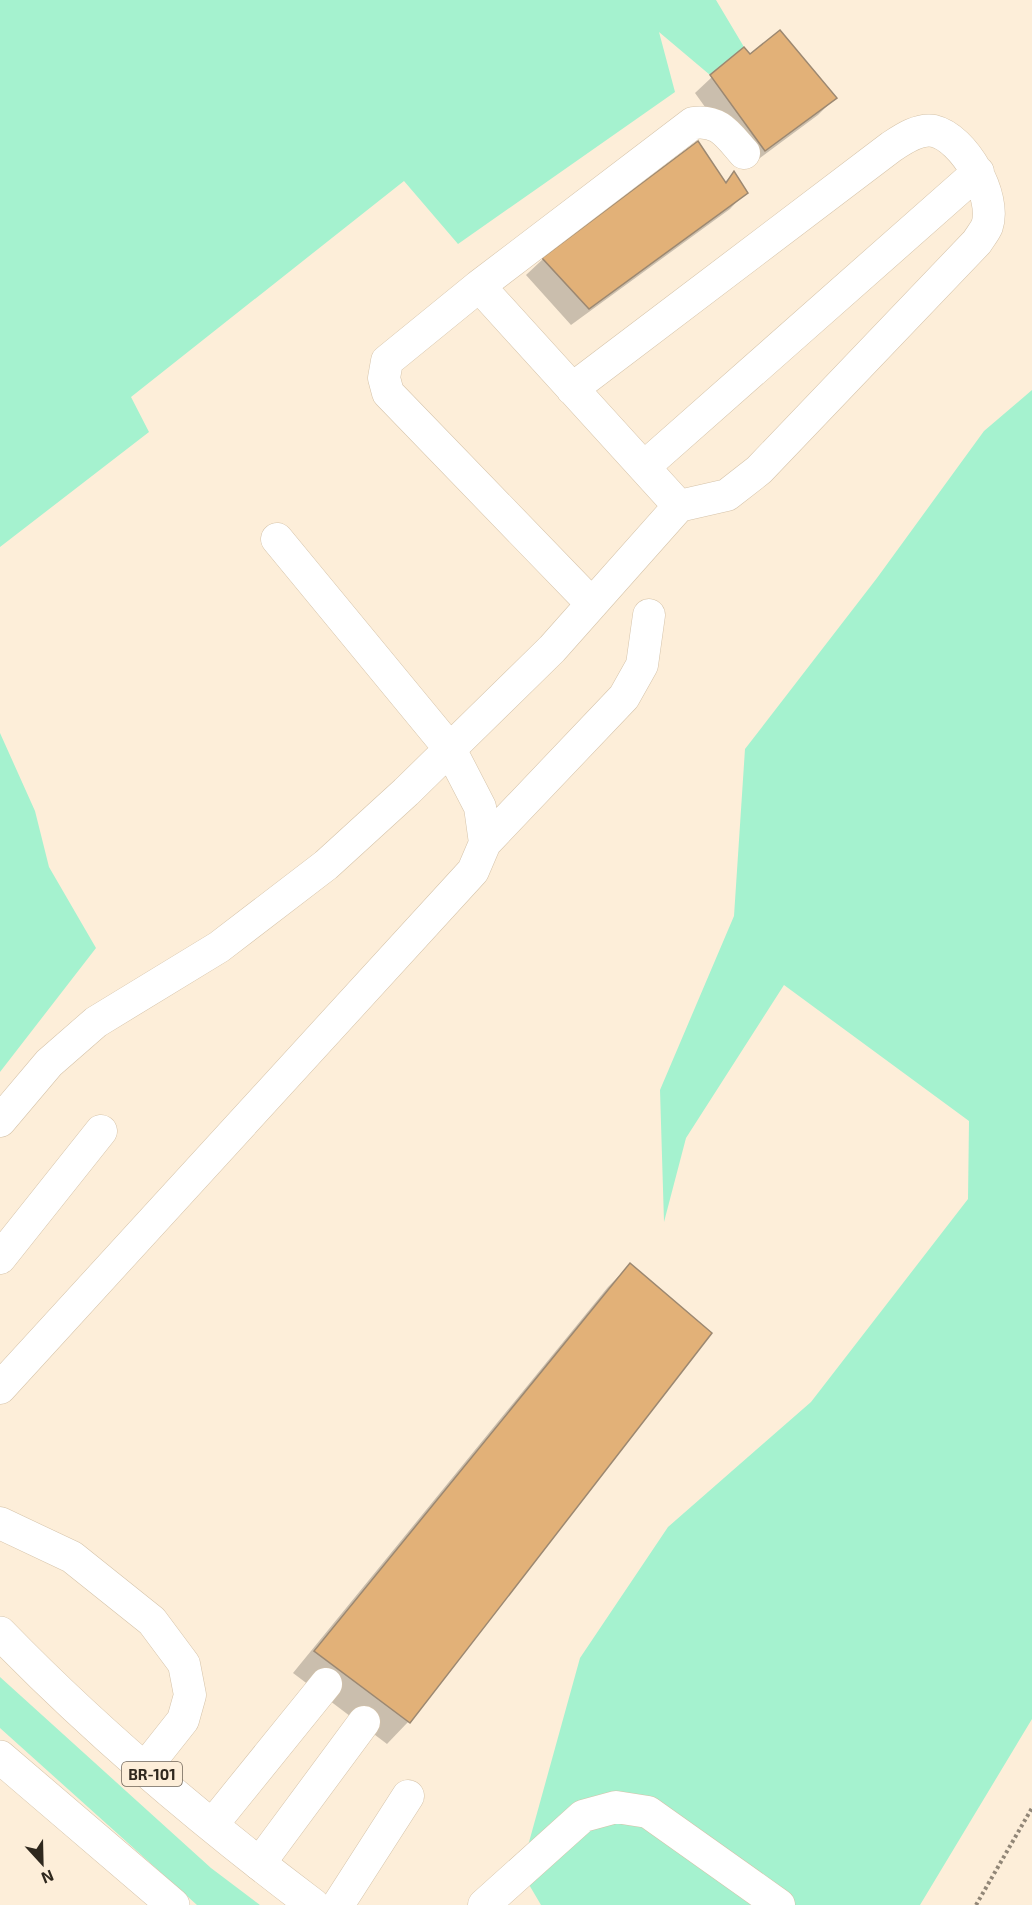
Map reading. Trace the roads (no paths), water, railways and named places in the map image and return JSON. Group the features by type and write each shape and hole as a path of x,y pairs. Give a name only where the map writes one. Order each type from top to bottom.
{"highway":[{"name":"BR-101","path":"0,1633 31,1665 145,1768 259,1864 313,1905"},
{"path":"0,1756 173,1905"}],"lane":[{"path":"592,604 388,393 384,378 387,361 478,286 693,123 707,121 721,128 744,153"},
{"path":"0,1121 49,1063 96,1022 219,947 326,865 450,749 552,649 679,506 728,495 759,470 977,242 987,225 988,205 978,172 953,140 932,130 911,134 572,389"},
{"path":"644,467 978,172"},
{"path":"478,286 679,506"},
{"path":"277,539 450,749 480,807 485,843"},
{"path":"0,1388 473,871 485,843 624,698 642,664 649,615"},
{"path":"0,1258 100,1131"},
{"path":"0,1523 72,1557 152,1621 184,1664 190,1695 183,1720 145,1768"},
{"path":"212,1824 326,1684"},
{"path":"259,1864 364,1722"},
{"path":"338,1905 408,1796"},
{"path":"484,1905 583,1816 616,1807 648,1812 779,1905"}]}
